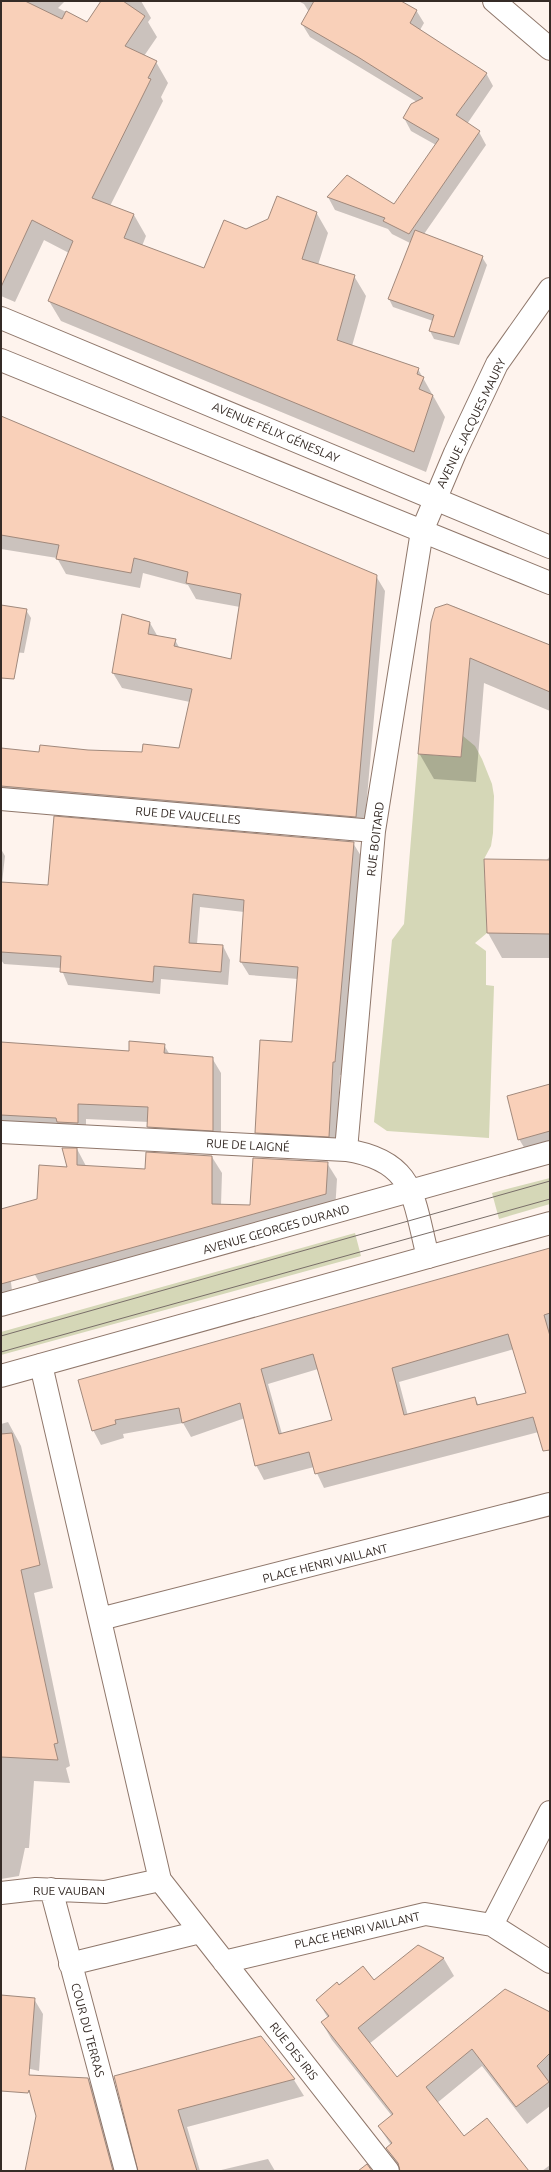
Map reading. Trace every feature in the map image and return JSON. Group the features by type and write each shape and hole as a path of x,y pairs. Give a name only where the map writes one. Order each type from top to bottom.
{"street":[{"path":"494,1 550,49"},
{"name":"AVENUE JACQUES MAURY","path":"422,531 435,499 498,364 550,289"},
{"name":"AVENUE FÉLIX GÉNESLAY","path":"1,318 550,547"},
{"path":"1,360 550,583"},
{"name":"RUE BOITARD","path":"346,1150 374,831 422,531"},
{"name":"RUE DE VAUCELLES","path":"1,799 374,831"},
{"name":"RUE DE LAIGNÉ","path":"1,1132 346,1150 368,1153 392,1165 401,1175 410,1191 428,1257"},
{"name":"AVENUE GEORGES DURAND","path":"1,1305 550,1152"},
{"path":"1,1376 550,1223"},
{"path":"40,1365 160,1880"},
{"name":"PLACE HENRI VAILLANT","path":"100,1619 550,1504"},
{"path":"492,1926 550,1812"},
{"name":"RUE VAUBAN","path":"1,1893 51,1889 105,1892 160,1880"},
{"name":"RUE DES IRIS","path":"160,1880 388,2171"},
{"name":"COUR DU TERRAS","path":"51,1889 126,2171"},
{"name":"PLACE HENRI VAILLANT","path":"224,1962 425,1914 492,1926 550,1962"},
{"path":"70,1964 200,1932"}],"green space":[{"path":"463,736 475,746 482,759 492,784 494,796 493,833 491,846 484,859 487,933 475,943 486,951 486,985 494,986 489,1138 387,1131 374,1122 392,940 404,924 418,754 461,757"},
{"path":"550,1178 550,1204 499,1219 492,1193"},
{"path":"355,1233 361,1256 1,1355 1,1332"}],"building":[{"path":"1,1 25,1 62,19 66,11 87,22 101,1 123,1 145,16 125,46 157,61 148,78 151,79 92,198 134,214 124,238 204,268 224,220 246,229 268,219 277,196 317,212 302,259 355,275 337,340 419,368 417,374 424,377 419,389 433,395 414,452 48,301 73,241 32,220 1,287"},
{"path":"314,1 401,1 417,10 410,23 487,73 456,115 480,131 409,234 383,221 385,218 327,197 347,175 394,204 439,139 403,118 411,104 423,98 358,57 301,24"},
{"path":"415,230 483,256 454,337 429,331 434,315 388,299"},
{"path":"1,416 377,575 356,817 1,786 1,748 39,752 40,745 88,750 142,752 143,744 179,748 192,689 112,673 122,614 150,622 148,634 176,639 174,646 231,659 241,594 186,583 188,572 134,558 131,573 56,559 59,545 1,535"},
{"path":"447,604 550,645 550,692 470,658 461,757 418,754 431,622 435,608"},
{"path":"1,605 27,609 14,679 1,678"},
{"path":"54,816 354,842 335,1062 333,1062 329,1137 255,1133 260,1040 292,1042 298,967 240,962 244,900 193,894 189,943 223,945 221,972 154,966 153,982 60,972 61,956 1,952 1,882 48,885"},
{"path":"484,859 550,860 550,934 487,933"},
{"path":"129,1041 165,1044 164,1053 213,1057 213,1131 147,1127 148,1107 78,1104 78,1123 57,1122 56,1118 1,1115 1,1042 129,1051"},
{"path":"550,1084 550,1131 518,1140 507,1096"},
{"path":"62,1148 77,1148 77,1165 145,1169 146,1152 212,1156 212,1204 250,1205 253,1158 328,1162 326,1194 1,1284 1,1209 37,1199 39,1165 67,1167"},
{"path":"550,1248 550,1313 544,1315 550,1336 550,1450 543,1451 533,1417 315,1474 309,1452 255,1466 240,1403 182,1423 179,1408 115,1420 116,1424 92,1431 78,1380","holes":["508,1334 526,1393 477,1405 475,1397 404,1415 392,1368","313,1354 332,1420 279,1434 261,1369"]},
{"path":"12,1433 40,1565 21,1570 58,1743 54,1744 58,1760 1,1757 1,1434"},
{"path":"418,1945 444,1958 358,2028 397,2077 505,1989 550,2012 550,2053 537,2066 549,2082 516,2107 472,2049 426,2087 464,2136 487,2118 529,2171 400,2171 398,2163 386,2148 392,2143 378,2126 393,2114 321,2022 329,2016 316,2000 337,1982 339,1985 363,1966 374,1980"},
{"path":"1,1995 35,1998 29,2075 88,2078 113,2171 25,2171 36,2116 29,2090 28,2093 1,2091"},
{"path":"261,2036 295,2079 178,2110 197,2171 138,2171 114,2076"},
{"path":"367,2164 372,2171 358,2171"}],"tram line":[{"path":"1,1336 550,1181"},
{"path":"1,1352 550,1199"}]}
